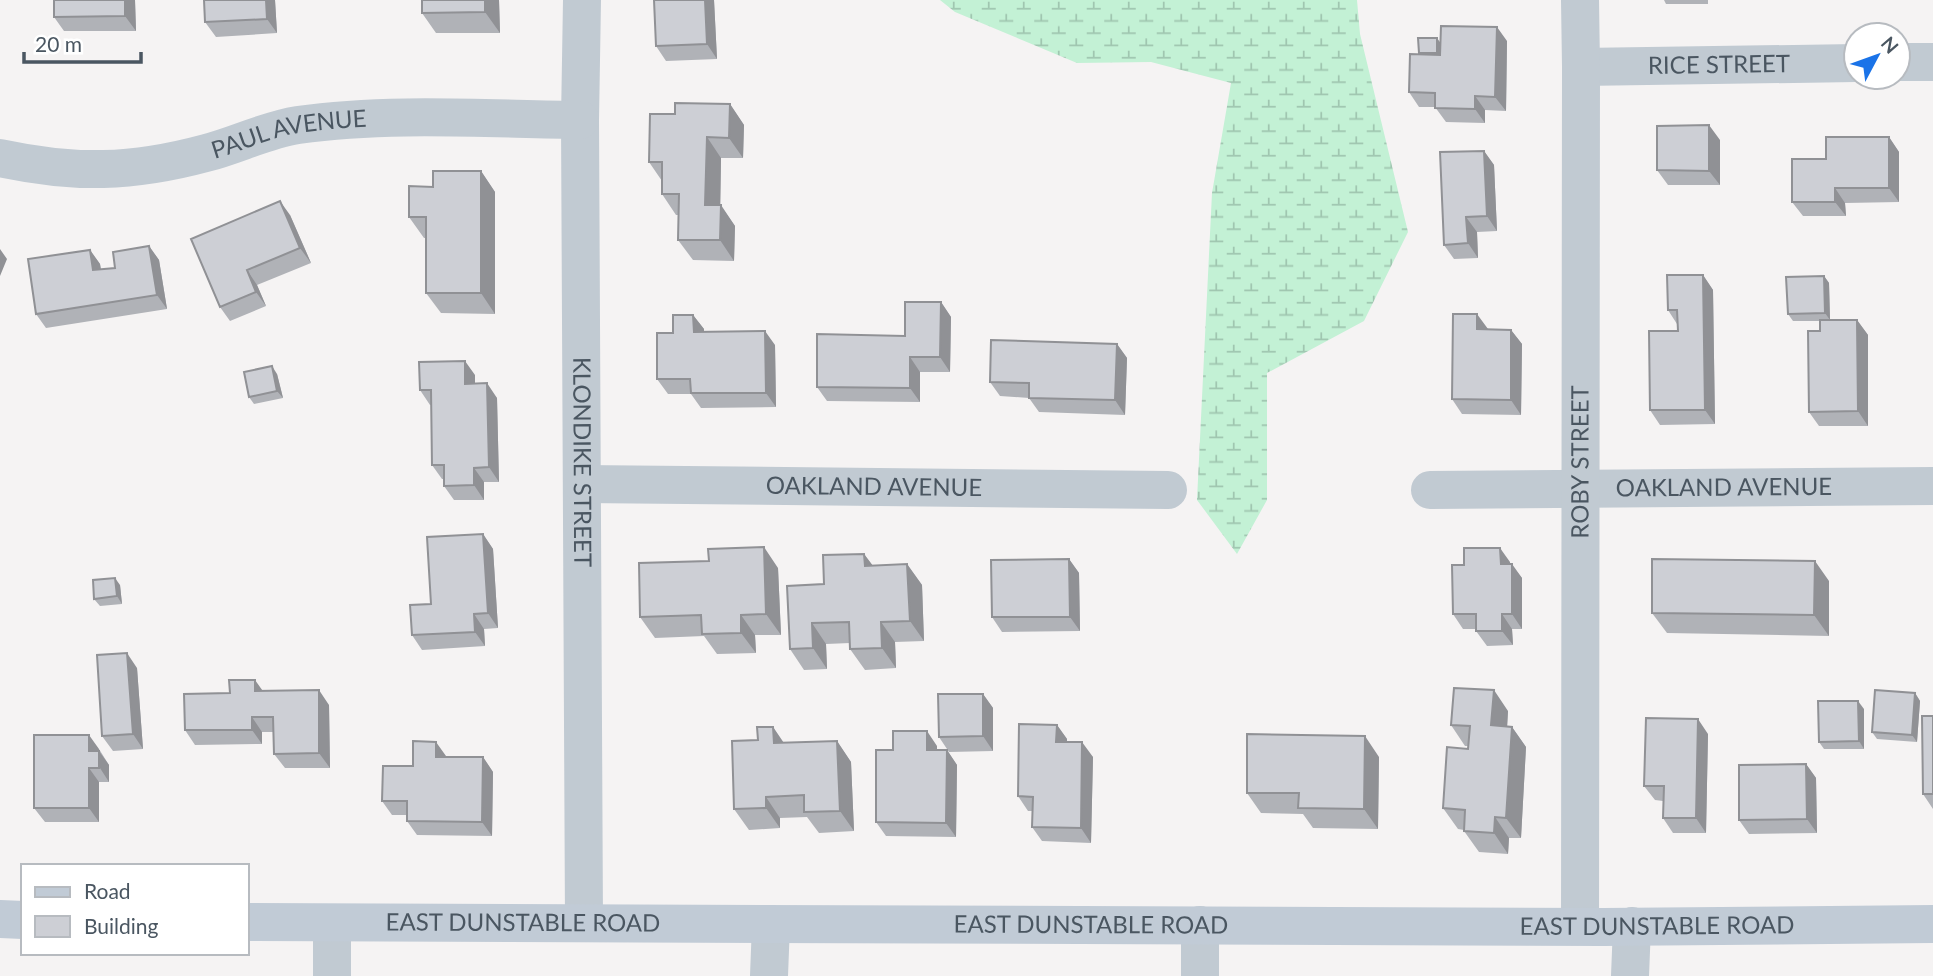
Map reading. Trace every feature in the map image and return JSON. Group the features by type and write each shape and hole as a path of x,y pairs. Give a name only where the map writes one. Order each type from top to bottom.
{"street":[{"name":"KLONDIKE STREET","path":"582,0 580,120 584,923"},
{"name":"ROBY STREET","path":"1580,0 1580,926"},
{"path":"1912,62 1933,62"},
{"name":"RICE STREET","path":"1581,67 1842,63"},
{"name":"PAUL AVENUE","path":"0,158 64,169 111,170 160,164 208,153 295,126 340,120 580,120"},
{"name":"OAKLAND AVENUE","path":"582,484 1168,490"},
{"name":"OAKLAND AVENUE","path":"1430,490 1933,486"},
{"path":"0,919 21,920"},
{"name":"EAST DUNSTABLE ROAD","path":"248,922 1933,925"},
{"path":"331,923 332,976"},
{"path":"769,976 771,924"},
{"path":"1200,925 1200,976"},
{"path":"1630,976 1632,926"}],"green space":[{"path":"940,0 1357,0 1360,34 1408,232 1364,321 1267,373 1267,500 1237,554 1197,500 1212,193 1231,83 1151,62 1077,63 955,12"}],"building":[{"path":"54,0 125,0 125,16 54,17"},
{"path":"204,0 266,0 267,19 205,22"},
{"path":"422,0 485,0 485,12 422,13"},
{"path":"654,0 705,0 707,44 656,46"},
{"path":"1441,26 1497,27 1495,97 1475,96 1475,109 1435,108 1435,93 1409,92 1410,54 1440,55"},
{"path":"1418,38 1437,38 1437,53 1419,53"},
{"path":"675,103 730,104 729,138 707,137 705,205 721,205 720,240 678,240 679,194 662,194 662,162 649,162 650,114 675,114"},
{"path":"1709,125 1709,171 1657,170 1657,126"},
{"path":"1826,137 1889,137 1889,188 1835,188 1835,202 1792,202 1792,159 1826,159"},
{"path":"1484,151 1487,216 1466,217 1468,243 1444,245 1440,152"},
{"path":"433,171 481,171 481,293 426,293 426,217 409,217 409,186 433,187"},
{"path":"280,201 300,248 247,270 256,292 220,307 191,239"},
{"path":"149,246 157,295 36,314 28,259 90,250 93,270 115,268 113,252"},
{"path":"1667,275 1703,275 1705,410 1650,410 1649,331 1678,331 1677,310 1668,310"},
{"path":"1824,276 1825,313 1788,314 1786,277"},
{"path":"905,302 941,302 940,357 910,357 910,388 817,387 817,334 905,336"},
{"path":"1453,314 1477,314 1477,329 1511,330 1511,400 1452,399"},
{"path":"673,315 693,315 694,332 765,331 766,393 691,393 690,379 657,379 657,333 673,333"},
{"path":"1820,320 1857,320 1858,411 1809,412 1808,331 1820,331"},
{"path":"991,340 1117,344 1115,400 1029,398 1029,383 990,382"},
{"path":"465,361 465,384 487,383 489,467 474,468 474,485 444,486 444,465 432,465 431,390 420,390 419,362"},
{"path":"272,366 277,391 249,397 244,372"},
{"path":"483,534 488,613 474,614 475,632 412,635 410,605 431,604 427,537"},
{"path":"764,547 766,614 741,615 741,633 702,634 701,615 640,617 639,563 709,561 708,549"},
{"path":"1464,548 1500,548 1501,564 1512,564 1512,614 1502,614 1502,631 1476,631 1476,614 1453,614 1452,565 1464,565"},
{"path":"864,554 865,566 907,564 910,621 881,622 882,648 850,649 849,622 812,623 813,648 790,649 787,586 824,584 823,555"},
{"path":"1069,559 1070,617 992,617 991,560"},
{"path":"1652,559 1815,561 1814,615 1652,613"},
{"path":"115,578 117,596 94,599 93,580"},
{"path":"127,653 133,734 102,736 97,655"},
{"path":"229,680 255,680 255,691 319,690 319,753 274,754 273,717 252,717 252,730 185,730 184,694 230,693"},
{"path":"1454,688 1494,690 1491,725 1512,727 1506,818 1495,817 1494,833 1464,831 1465,810 1443,808 1447,747 1468,749 1470,726 1451,725"},
{"path":"1875,690 1915,693 1912,735 1872,732"},
{"path":"938,694 983,694 983,736 939,737"},
{"path":"1818,701 1858,701 1859,741 1819,742"},
{"path":"1922,716 1933,716 1933,794 1923,794"},
{"path":"1646,718 1698,719 1696,818 1663,818 1664,786 1644,786"},
{"path":"1019,724 1057,725 1056,742 1082,742 1081,828 1032,827 1033,797 1018,796"},
{"path":"757,727 773,727 774,743 837,741 840,811 804,812 804,795 766,797 766,808 734,809 732,741 758,740"},
{"path":"893,731 927,731 927,750 947,750 946,823 876,822 876,750 893,750"},
{"path":"1247,734 1365,736 1364,809 1298,808 1299,793 1247,793"},
{"path":"34,735 89,735 89,751 99,751 99,768 89,768 89,808 34,808"},
{"path":"413,741 436,742 436,757 483,757 482,822 407,821 407,801 382,801 383,766 413,766"},
{"path":"1806,764 1807,819 1739,820 1739,765"}]}
